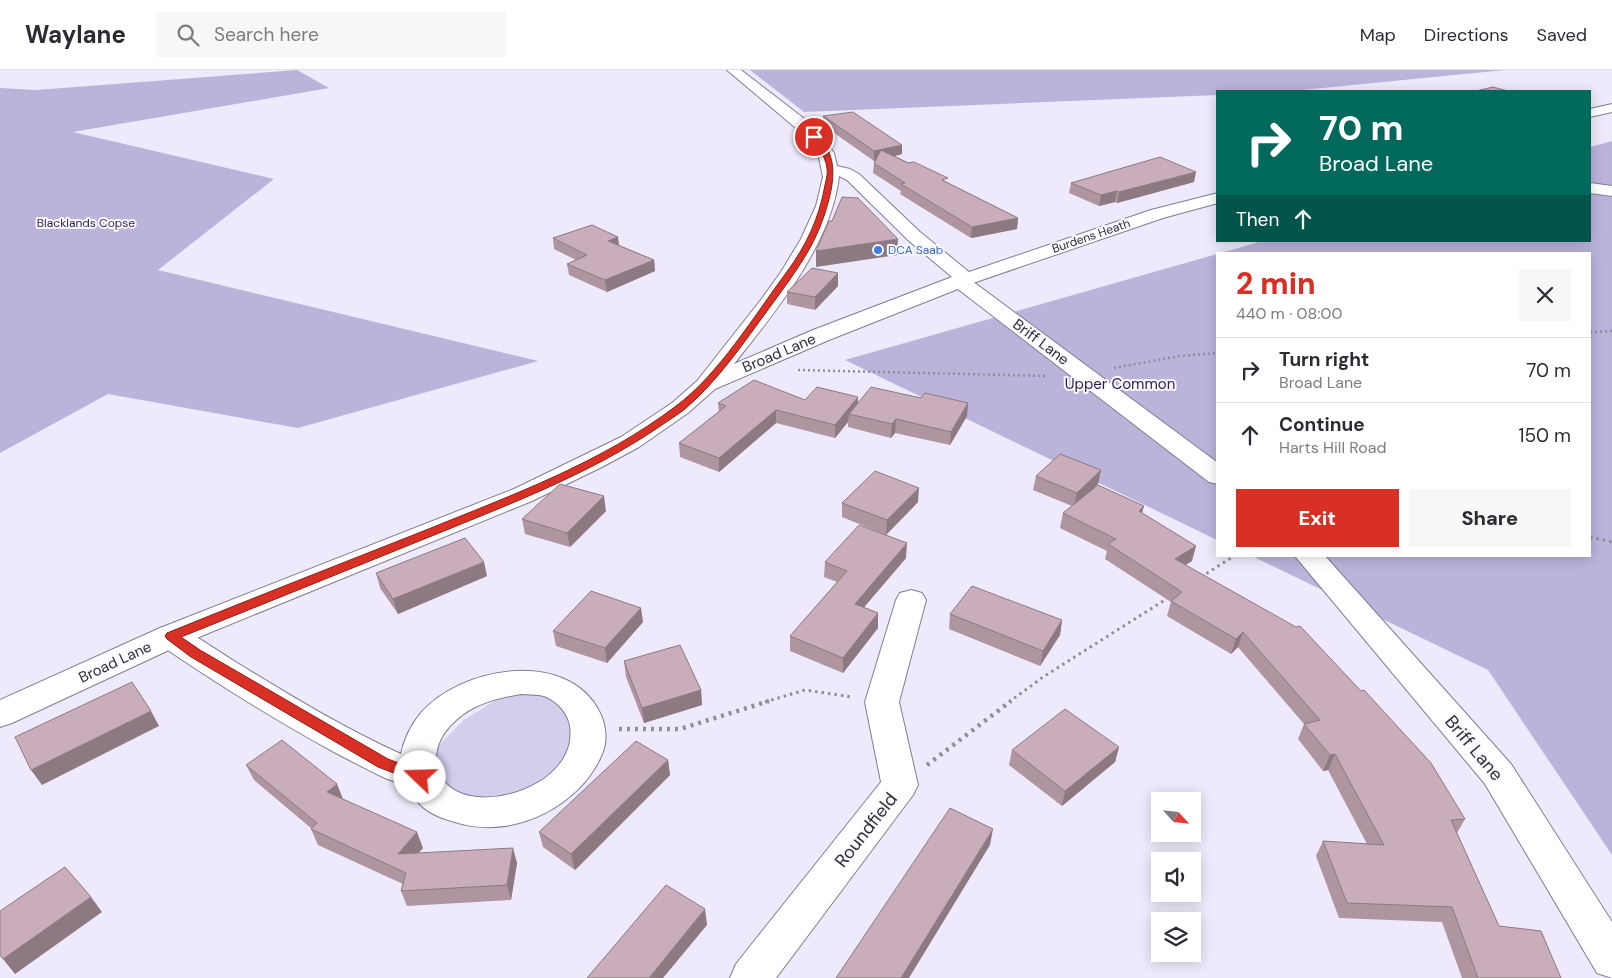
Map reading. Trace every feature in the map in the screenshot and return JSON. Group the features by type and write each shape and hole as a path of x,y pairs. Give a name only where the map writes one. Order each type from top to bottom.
{"street":[{"path":"706,384 803,255 816,229 822,211 831,170 826,153 807,130 732,70"},
{"path":"1591,112 1612,108"},
{"name":"Briff Lane","path":"831,170 853,176 914,236 964,280 1216,474"},
{"path":"1591,188 1612,191"},
{"name":"Burdens Heath","path":"964,280 1157,214 1216,199"},
{"name":"Broad Lane","path":"0,714 171,636 523,495 630,442 680,408 706,384 821,335 964,280"},
{"name":"Briff Lane","path":"1310,557 1498,774 1612,959"},
{"name":"Roundfield","path":"750,978 900,785 882,702 911,600"},
{"path":"171,636 196,654 314,724 383,763 420,777"},
{"path":"521,682 547,685 569,695 583,711 590,729 587,749 576,770 557,788 532,803 504,811 476,813 450,807 431,794 420,777 418,755 426,732 443,712 466,696 493,686 521,682"}],"path":[{"path":"1591,332 1612,331"},
{"path":"792,370 1035,377 1081,372 1180,356 1216,353"},
{"path":"1591,537 1612,542"},
{"path":"1192,583 1232,557"},
{"path":"900,785 1043,677 1176,593"},
{"path":"590,729 680,729 805,690 882,702"}],"shaded area":[{"path":"528,687 571,701 571,751 554,770 532,785 506,795 472,797 439,782 433,751 464,720 504,695"}],"green space":[{"name":"Blacklands Copse","path":"297,70 329,88 73,132 274,179 158,270 538,361 298,428 108,394 0,453 0,88 36,90"},
{"path":"750,70 1505,70 1302,90 1216,90 1216,95 804,112"},
{"path":"1612,141 1612,855 1488,670 1254,557 1591,557 1591,252 1225,252 1259,242 1591,242 1591,147"},
{"name":"Upper Common","path":"1216,254 1216,540 845,360"}],"building":[{"path":"1493,87 1504,90 1480,90"},
{"path":"853,112 902,145 874,151 823,116"},
{"path":"881,150 908,163 914,162 948,178 942,180 1018,218 972,227 901,184 905,183 874,163"},
{"path":"1160,157 1196,172 1101,195 1071,183"},
{"path":"842,197 858,198 898,239 816,251"},
{"path":"592,225 618,237 608,241 654,260 605,280 567,264 587,255 553,238"},
{"path":"812,268 838,273 815,297 787,292"},
{"path":"754,380 805,400 817,387 858,397 835,425 776,410 719,458 679,443 726,406 718,403"},
{"path":"871,387 921,398 925,393 968,403 951,432 896,419 892,424 849,414"},
{"path":"1060,454 1101,470 1077,493 1036,476"},
{"path":"875,471 919,488 887,520 842,503"},
{"path":"560,484 604,496 567,533 522,519"},
{"path":"1098,485 1144,506 1139,511 1196,546 1175,559 1296,627 1300,626 1361,691 1364,690 1431,763 1465,819 1451,820 1499,926 1541,931 1561,978 1478,978 1452,907 1347,903 1323,841 1384,845 1335,754 1330,755 1304,724 1320,720 1243,632 1236,639 1171,601 1182,592 1108,544 1116,539 1063,513"},
{"path":"859,525 907,543 855,604 878,613 843,658 790,636 847,571 825,562"},
{"path":"465,538 484,562 393,599 376,573"},
{"path":"972,586 1062,620 1043,651 950,614"},
{"path":"591,591 641,608 605,648 553,631"},
{"path":"680,645 701,690 642,708 624,661"},
{"path":"132,682 151,711 31,770 15,737"},
{"path":"1065,709 1119,747 1065,791 1012,750"},
{"path":"282,740 337,784 327,792 417,832 398,854 513,848 507,885 401,891 406,873 311,829 317,823 246,765"},
{"path":"636,741 668,760 571,854 539,832"},
{"path":"950,808 993,829 901,978 836,978"},
{"path":"65,867 91,897 3,959 0,955 0,911"},
{"path":"666,885 705,909 649,978 587,978"}],"place":[{"name":"DCA Saab","path":"878,250"}],"route":[{"path":"420,777 383,763 321,728 196,654 171,636 523,495 593,462 662,422 696,395 706,384 740,342 803,255 816,229 830,184 830,162 821,144 814,137"}]}
